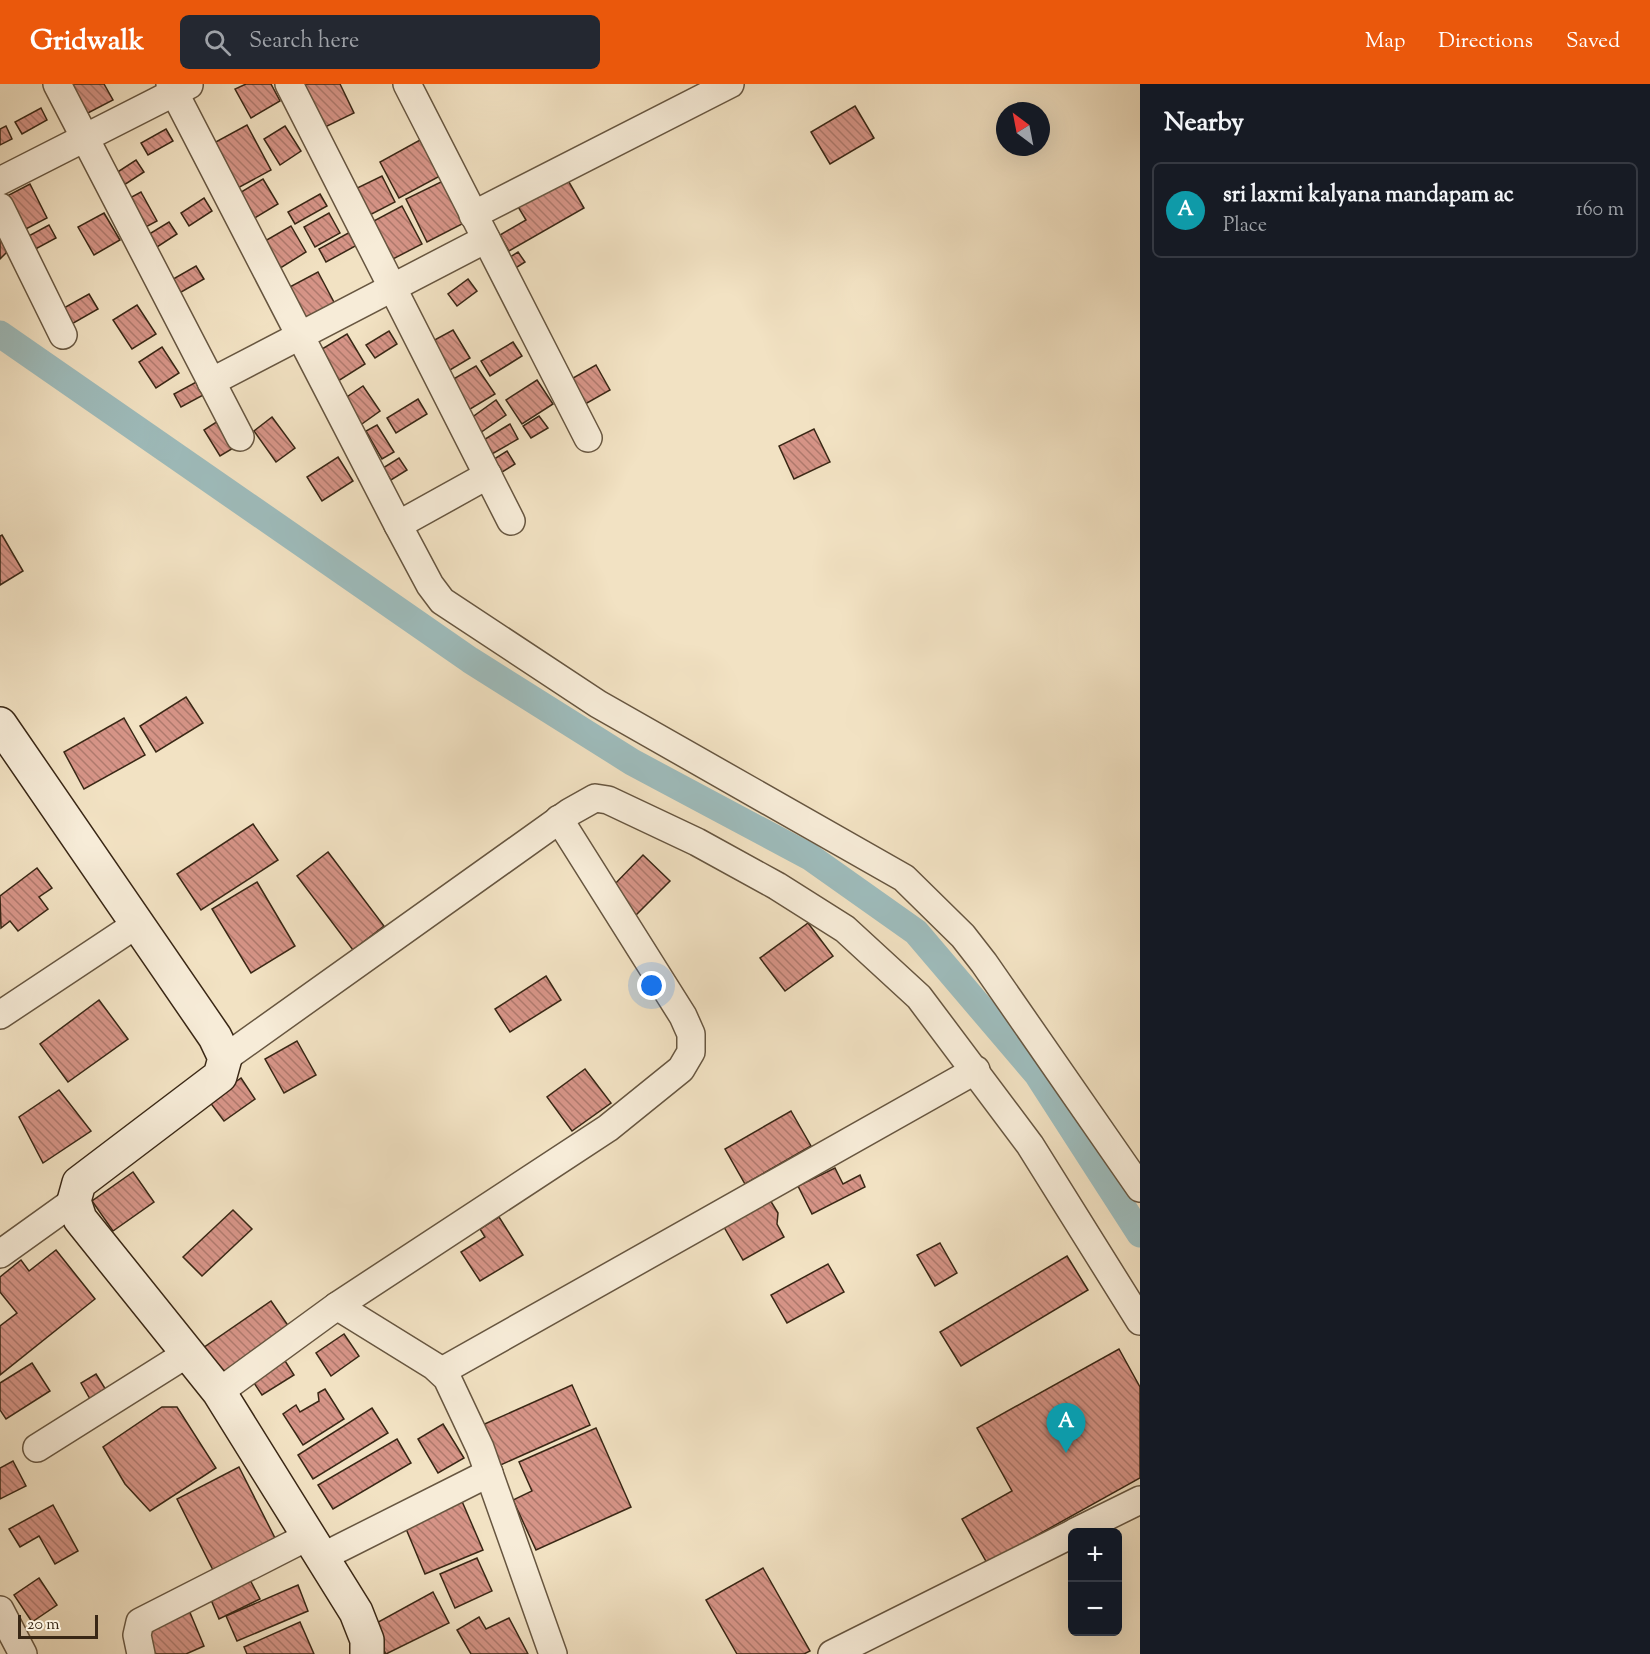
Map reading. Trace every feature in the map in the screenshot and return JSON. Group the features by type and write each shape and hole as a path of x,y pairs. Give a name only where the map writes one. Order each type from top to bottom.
{"main road":[{"path":"0,724 215,1037 225,1058 220,1076 79,1183 74,1201 80,1219 219,1392 356,1612 367,1640 368,1654"}],"street":[{"path":"57,84 240,437"},
{"path":"289,84 511,520"},
{"path":"407,84 588,438"},
{"path":"473,215 729,84"},
{"path":"0,181 178,87 300,335 430,585 442,601 598,704 904,879 963,936 984,963 1140,1188"},
{"path":"0,207 63,335"},
{"path":"211,382 486,238"},
{"path":"398,525 488,475"},
{"path":"225,1058 559,819 595,798 608,800 697,842 777,886 845,929 919,997 1030,1145 1140,1321"},
{"path":"219,1392 338,1306 608,1128 681,1069 691,1052 691,1034 683,1016 559,819"},
{"path":"0,1015 137,924"},
{"path":"442,1371 976,1070"},
{"path":"0,1254 74,1201"},
{"path":"338,1306 442,1371 480,1448 553,1654"},
{"path":"37,1448 188,1353"},
{"path":"141,1654 137,1635 140,1622 489,1473"},
{"path":"1084,1528 1140,1500"},
{"path":"832,1654 1068,1536"},
{"path":"0,1610 22,1654"}],"building":[{"path":"70,84 104,84 113,100 86,114"},
{"path":"246,84 271,84 280,101 251,118 235,89"},
{"path":"303,84 340,84 354,113 313,133"},
{"path":"855,106 874,138 830,164 811,132"},
{"path":"41,108 47,120 22,134 15,122"},
{"path":"247,125 271,170 236,189 212,144"},
{"path":"6,126 12,139 0,145 0,129"},
{"path":"285,126 301,151 280,165 264,139"},
{"path":"166,129 173,141 148,155 141,143"},
{"path":"420,140 440,176 399,198 380,162"},
{"path":"136,160 144,172 121,187 113,175"},
{"path":"382,176 395,202 364,218 351,191"},
{"path":"566,177 584,208 509,251 500,235 526,220 517,205"},
{"path":"263,179 278,204 253,219 238,194"},
{"path":"443,181 464,223 427,242 406,199"},
{"path":"30,184 47,218 24,230 7,196"},
{"path":"141,192 157,221 142,229 126,200"},
{"path":"320,194 327,206 295,224 288,212"},
{"path":"204,198 212,211 189,226 181,213"},
{"path":"402,206 422,244 389,261 370,223"},
{"path":"104,213 120,240 94,255 78,227"},
{"path":"329,213 340,233 315,247 304,227"},
{"path":"169,222 177,234 154,249 146,236"},
{"path":"49,225 56,238 30,252 23,239"},
{"path":"291,226 306,252 274,272 258,245"},
{"path":"0,230 11,248 0,259"},
{"path":"352,231 359,244 326,262 319,249"},
{"path":"518,252 525,262 514,269 507,259"},
{"path":"196,266 204,279 176,295 168,282"},
{"path":"318,272 336,306 302,324 284,290"},
{"path":"468,279 477,291 457,306 448,294"},
{"path":"89,294 98,309 70,325 62,309"},
{"path":"137,305 156,334 132,349 113,320"},
{"path":"453,330 470,358 445,373 429,343"},
{"path":"389,331 397,344 375,358 366,345"},
{"path":"347,334 365,364 335,383 317,352"},
{"path":"513,342 522,356 490,376 481,361"},
{"path":"162,347 179,373 156,388 139,362"},
{"path":"596,365 610,390 580,407 566,382"},
{"path":"476,366 495,394 467,411 450,381"},
{"path":"200,380 207,393 181,407 174,394"},
{"path":"537,380 553,404 522,424 506,400"},
{"path":"363,386 380,411 359,426 341,401"},
{"path":"418,399 427,414 396,433 387,418"},
{"path":"496,400 506,415 477,435 467,421"},
{"path":"539,416 548,428 531,438 523,426"},
{"path":"272,417 295,448 276,462 254,431"},
{"path":"218,421 235,447 220,456 204,430"},
{"path":"510,424 518,439 485,458 477,444"},
{"path":"377,425 394,452 382,459 366,431"},
{"path":"814,429 830,462 794,479 779,446"},
{"path":"507,451 515,464 499,474 491,461"},
{"path":"338,457 353,481 322,501 307,477"},
{"path":"399,458 407,470 391,480 383,468"},
{"path":"2,535 23,571 0,585 0,536"},
{"path":"186,697 203,723 156,752 140,726"},
{"path":"124,718 145,755 84,789 64,752"},
{"path":"253,824 278,860 201,910 177,874"},
{"path":"328,852 384,926 353,950 297,876"},
{"path":"643,855 670,881 628,923 609,890"},
{"path":"37,868 52,888 39,897 48,909 18,931 10,921 1,928 0,896"},
{"path":"257,882 295,946 251,973 212,909"},
{"path":"808,923 833,956 785,991 760,958"},
{"path":"546,976 561,1000 510,1032 495,1009"},
{"path":"99,1000 128,1039 68,1082 40,1044"},
{"path":"297,1041 316,1075 284,1093 265,1059"},
{"path":"585,1069 611,1103 572,1131 547,1097"},
{"path":"241,1078 255,1099 224,1121 209,1101"},
{"path":"59,1090 91,1131 43,1163 19,1117"},
{"path":"791,1111 811,1146 745,1184 725,1149"},
{"path":"835,1168 843,1184 860,1175 865,1187 812,1214 798,1186"},
{"path":"133,1172 154,1202 113,1231 92,1201"},
{"path":"770,1200 778,1213 777,1224 784,1237 743,1260 724,1227"},
{"path":"233,1210 252,1229 202,1276 183,1257"},
{"path":"499,1217 523,1255 480,1281 461,1252 485,1237 480,1229"},
{"path":"940,1243 957,1273 935,1286 917,1255"},
{"path":"56,1250 95,1299 0,1375 0,1326 17,1313 0,1292 0,1277 21,1260 29,1271"},
{"path":"1067,1256 1088,1290 961,1366 940,1332"},
{"path":"828,1264 844,1292 787,1323 771,1295"},
{"path":"271,1301 296,1337 224,1377 203,1348"},
{"path":"344,1334 359,1356 331,1376 316,1353"},
{"path":"1119,1349 1140,1387 1140,1478 987,1563 962,1519 1012,1491 977,1428"},
{"path":"280,1353 294,1375 262,1395 248,1374"},
{"path":"32,1363 50,1391 6,1419 0,1410 0,1383"},
{"path":"96,1374 106,1390 90,1399 81,1383"},
{"path":"572,1385 590,1425 496,1467 478,1427"},
{"path":"325,1389 344,1419 303,1445 283,1414 296,1405 300,1412 319,1401 318,1393"},
{"path":"162,1407 177,1407 216,1468 150,1511 125,1484 103,1447"},
{"path":"372,1408 388,1433 313,1479 298,1455"},
{"path":"443,1424 464,1458 438,1473 418,1439"},
{"path":"596,1428 631,1507 536,1550 513,1500 532,1491 519,1462"},
{"path":"397,1439 411,1463 333,1509 318,1485"},
{"path":"13,1461 26,1486 0,1499 0,1468"},
{"path":"239,1467 275,1538 213,1570 177,1499"},
{"path":"461,1499 483,1550 425,1574 404,1524"},
{"path":"53,1505 78,1551 55,1564 39,1536 20,1547 9,1529"},
{"path":"477,1558 492,1591 455,1608 440,1574"},
{"path":"763,1568 810,1651 804,1654 737,1654 706,1600"},
{"path":"248,1576 260,1599 219,1619 209,1595"},
{"path":"39,1578 57,1605 32,1622 14,1595"},
{"path":"298,1585 308,1611 237,1641 226,1616"},
{"path":"433,1592 449,1623 386,1654 371,1626"},
{"path":"186,1603 204,1646 186,1654 154,1654 141,1623"},
{"path":"479,1617 486,1629 509,1618 528,1654 471,1654 457,1630"},
{"path":"300,1622 314,1654 247,1654 244,1647"}],"waterway":[{"path":"0,334 470,660 632,762 810,857 916,932 1037,1074 1140,1234"}],"place":[{"name":"sri laxmi kalyana mandapam ac","path":"1066,1453"}]}
